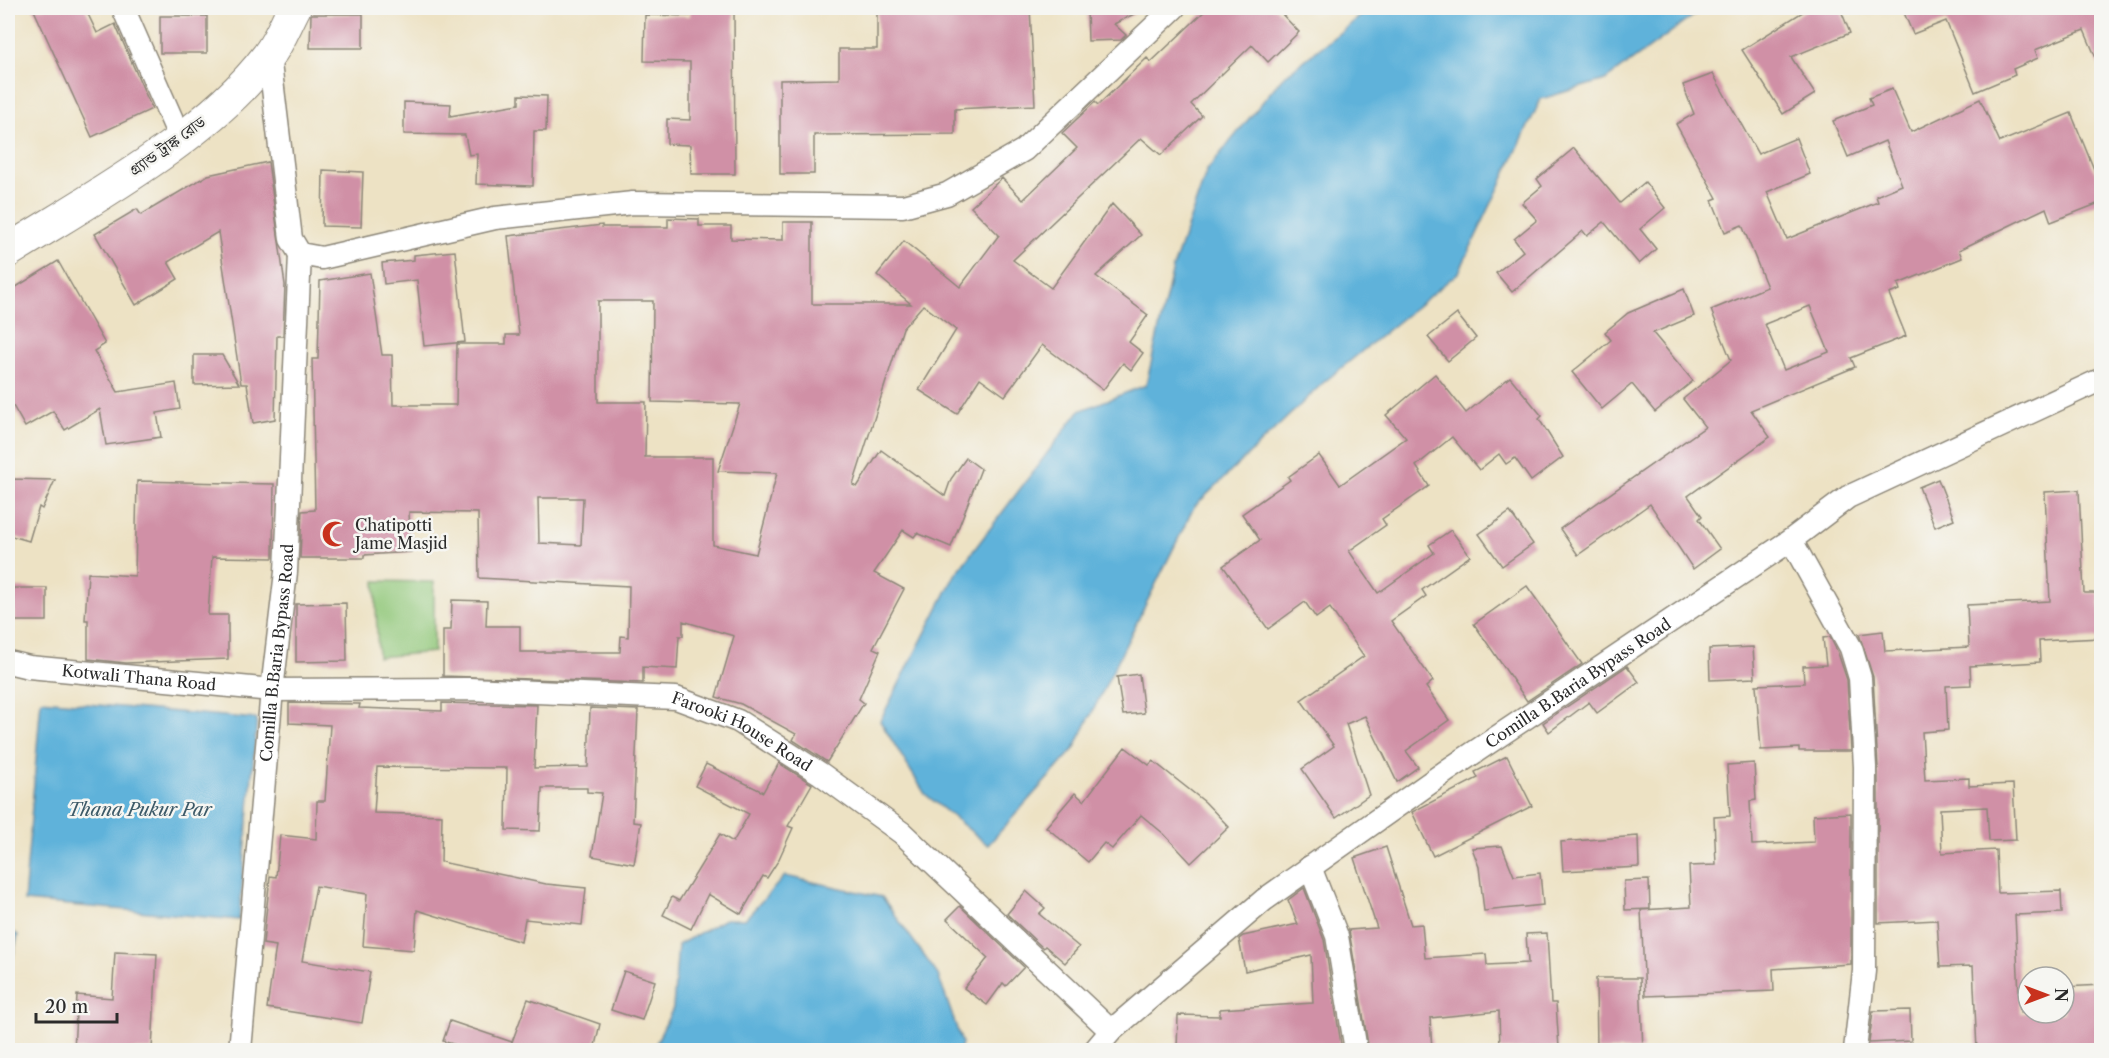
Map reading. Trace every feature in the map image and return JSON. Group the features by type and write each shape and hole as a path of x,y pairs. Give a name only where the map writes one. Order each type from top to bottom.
{"highway":[{"name":"গ্র্যান্ড ট্রাঙ্ক রোড","path":"8,251 117,182 180,138 235,93 269,55 294,8"}],"street":[{"path":"123,8 180,138"},
{"path":"269,55 291,239 300,254 322,258 495,218 633,203 903,206 925,201 947,194 1024,150 1174,8"},
{"name":"Comilla B.Baria Bypass Road","path":"240,1050 272,690 286,572 300,254"},
{"name":"Comilla B.Baria Bypass Road","path":"1095,1050 1111,1031 1264,900 1448,770 1791,540 1848,497 2102,379"},
{"path":"1791,540 1851,648 1860,678 1865,767 1864,971 1855,1050"},
{"name":"Kotwali Thana Road","path":"8,662 29,668 272,690"},
{"name":"Farooki House Road","path":"272,690 469,688 676,698 738,721 821,774 902,833 1111,1031"},
{"path":"1310,867 1338,936 1356,1050"}],"green space":[{"path":"375,581 434,582 434,652 378,657"}],"water":[{"path":"1371,8 1704,8 1605,80 1541,99 1459,272 1323,383 1194,507 1074,749 988,845 925,794 880,721 955,575 1079,411 1146,385 1173,268 1207,170 1282,78"},
{"name":"Thana Pukur Par","path":"41,700 257,719 239,920 24,901"},
{"path":"785,876 882,897 938,975 962,1043 960,1050 653,1050 673,1008 678,945 725,919 745,919"},
{"path":"8,929 18,935 8,977"}],"building":[{"path":"33,8 85,8 97,33 115,24 152,109 92,137"},
{"path":"690,8 734,8 735,174 691,174 690,145 667,144 667,119 690,120 690,62 644,61 645,15 690,16"},
{"path":"877,8 1030,8 1035,105 955,109 955,134 814,135 814,174 780,174 780,80 839,79 839,49 877,49"},
{"path":"1146,8 1114,24 1126,35 1121,40 1088,41 1087,9"},
{"path":"1208,8 1276,8 1299,32 1268,62 1252,45 1191,104 1202,116 1161,155 1141,138 1013,260 1051,288 1112,204 1141,235 1096,276 1148,315 1129,342 1143,353 1131,370 1123,363 1103,390 1042,345 1005,396 980,378 957,414 919,390 956,330 923,305 903,328 853,485 857,487 881,450 945,496 951,479 966,458 981,469 951,547 917,533 914,537 903,530 874,573 904,589 873,648 880,651 859,699 864,703 827,762 793,740 796,734 741,704 716,697 734,636 683,621 683,636 679,636 677,669 643,667 643,683 443,676 443,630 451,630 452,600 487,601 486,626 520,626 520,652 620,652 621,636 628,637 629,586 479,578 478,513 409,512 411,552 364,555 364,558 300,558 302,511 315,510 312,359 318,359 320,281 370,273 382,355 392,355 393,405 456,405 457,344 506,344 506,335 519,335 508,236 602,225 602,227 668,227 668,218 699,219 699,226 731,226 731,239 783,240 783,222 812,222 812,304 911,304 877,275 904,241 960,287 999,235 971,207 1002,178 1023,200 1077,148 1062,133 1095,102 1098,105 1147,58 1151,62","holes":["598,301 653,301 652,402 740,404 718,471 777,473 756,554 713,545 713,457 645,457 646,402 598,402","538,498 583,498 581,545 539,543"]},
{"path":"1809,8 1840,8 1850,33 1791,57 1815,94 1783,114 1742,50"},
{"path":"1902,8 2102,8 2102,72 2084,30 2035,50 2038,58 2013,69 2015,75 1975,92 1946,21 1913,34"},
{"path":"311,14 363,14 363,48 310,48"},
{"path":"160,16 207,16 207,53 160,53"},
{"path":"1713,74 1758,154 1796,138 1810,174 1767,192 1787,239 1878,202 1876,196 1902,185 1885,141 1848,157 1833,121 1872,105 1869,98 1892,89 1911,132 1980,99 2000,142 2071,113 2102,189 2102,202 2051,222 2046,208 1959,250 1962,258 1898,284 1900,290 1889,294 1906,336 1851,358 1855,367 1751,410 1770,437 1688,496 1702,516 1699,519 1720,549 1693,569 1650,504 1578,555 1560,529 1705,427 1683,399 1731,360 1711,310 1767,287 1742,225 1725,232 1712,200 1717,198 1676,124 1694,114 1683,85","holes":["1810,306 1829,352 1784,370 1765,324"]},
{"path":"519,95 547,96 546,131 534,131 533,186 476,184 477,154 469,155 465,135 404,134 404,102 451,104 450,116 519,104"},
{"path":"1574,148 1620,203 1645,182 1665,208 1640,229 1656,249 1639,264 1604,222 1587,236 1583,231 1512,292 1496,273 1523,251 1514,239 1537,220 1522,203 1542,186 1537,179"},
{"path":"268,162 285,285 283,336 277,336 275,419 253,423 247,384 241,384 218,232 168,262 178,279 136,305 95,234 137,209 141,215 208,175"},
{"path":"323,170 363,172 361,227 322,226"},
{"path":"455,251 465,342 424,346 417,280 384,284 382,263 414,260 414,255"},
{"path":"58,261 105,344 94,351 118,392 176,383 180,409 157,413 161,437 106,445 100,409 65,430 53,411 25,427 8,397 8,292"},
{"path":"1684,289 1694,316 1653,333 1693,381 1655,412 1632,384 1602,409 1572,372 1611,340 1605,332 1628,313"},
{"path":"1457,314 1476,338 1448,361 1428,337"},
{"path":"194,355 222,355 239,384 194,385"},
{"path":"1435,374 1466,413 1510,377 1542,416 1539,419 1563,457 1531,481 1515,458 1506,464 1499,454 1479,470 1452,437 1416,466 1429,486 1382,519 1386,525 1349,551 1378,593 1434,553 1429,545 1451,530 1470,556 1422,590 1426,596 1391,621 1433,681 1426,687 1449,720 1406,751 1418,767 1397,782 1365,716 1346,724 1369,795 1336,818 1302,769 1334,746 1301,700 1364,656 1330,608 1316,618 1305,602 1268,629 1223,566 1260,540 1242,514 1290,480 1288,477 1319,455 1340,485 1406,438 1386,415"},
{"path":"8,479 55,480 42,509 39,507 29,541 8,535"},
{"path":"1938,479 1954,519 1935,527 1919,487"},
{"path":"137,481 274,484 273,558 212,557 208,615 228,615 228,659 126,663 88,659 88,620 85,620 88,573 135,576"},
{"path":"2079,490 2084,593 2099,593 2101,638 2039,641 2040,662 1970,666 1971,685 1946,686 1948,730 1922,732 1925,780 1969,778 1969,786 2013,784 2016,840 1989,841 1987,807 1940,809 1942,853 1996,850 1998,893 2061,891 2062,913 2015,915 2018,965 2016,1025 2076,1025 2076,986 2102,985 2102,1050 1977,1050 1973,966 1940,967 1937,920 1878,923 1878,767 1873,677 1859,634 1883,631 1885,651 1969,647 1967,605 2050,601 2045,492"},
{"path":"1510,512 1533,544 1502,566 1479,534"},
{"path":"1527,586 1582,664 1527,701 1474,624"},
{"path":"13,588 47,588 47,621 14,621"},
{"path":"346,603 347,661 296,662 296,604"},
{"path":"1830,637 1847,680 1851,751 1799,751 1799,748 1761,750 1756,685 1804,683 1803,666 1826,665 1823,638"},
{"path":"1753,647 1755,678 1710,680 1709,649"},
{"path":"1627,666 1639,682 1597,713 1589,702 1549,732 1543,723"},
{"path":"1139,674 1144,713 1123,715 1117,677"},
{"path":"289,703 360,704 359,708 442,711 442,703 537,705 534,768 588,767 590,708 638,710 633,822 641,823 634,864 592,856 602,793 587,792 587,788 542,788 540,831 506,830 507,768 377,767 374,813 442,815 441,862 546,884 586,888 582,925 525,919 521,942 417,910 414,950 363,946 367,894 316,886 302,961 370,972 362,1023 267,1008 276,946 263,944 270,876 276,877 280,835 316,839 317,801 325,801 330,725 289,723"},
{"path":"1125,747 1149,765 1153,761 1205,802 1229,827 1191,863 1164,834 1141,815 1112,849 1104,843 1088,862 1046,827 1075,793 1084,801"},
{"path":"1507,756 1532,806 1433,856 1412,812 1478,778 1475,772"},
{"path":"779,763 812,784 788,826 793,828 778,861 767,878 763,876 741,914 708,894 691,929 663,915 672,897 679,901 720,834 733,842 749,814 695,786 706,764 763,792"},
{"path":"1754,763 1756,800 1750,801 1752,845 1814,842 1813,815 1851,813 1851,964 1773,969 1774,991 1645,996 1641,910 1691,907 1689,866 1716,865 1714,817 1730,816 1727,765"},
{"path":"1638,836 1639,867 1563,871 1561,842"},
{"path":"1502,846 1514,876 1540,873 1543,905 1484,911 1479,867 1472,848"},
{"path":"1386,847 1411,925 1422,924 1425,958 1486,954 1487,965 1528,963 1526,934 1547,933 1551,1003 1556,1003 1559,1048 1500,1050 1499,1011 1430,1018 1432,1050 1369,1050 1349,930 1377,928 1354,858"},
{"path":"1649,880 1650,909 1625,910 1624,881"},
{"path":"1304,888 1324,940 1342,1050 1177,1050 1178,1015 1220,1016 1220,1009 1313,1003 1311,955 1245,971 1239,939 1243,936 1298,924 1288,900"},
{"path":"1026,891 1045,908 1039,914 1079,947 1065,963 1045,946 1043,948 1007,914"},
{"path":"960,906 1024,967 1006,986 1003,983 987,1005 964,988 988,958 947,919"},
{"path":"115,952 157,954 152,1050 74,1050 77,995 112,998"},
{"path":"624,971 655,981 642,1020 611,1010"},
{"path":"1596,978 1640,978 1643,1050 1597,1050"},
{"path":"528,999 600,1024 594,1050 472,1050 443,1041 450,1021 512,1042"},
{"path":"1910,1010 1911,1041 1869,1043 1873,1011"}],"place":[{"name":"Chatipotti Jame Masjid","path":"335,534"}]}
